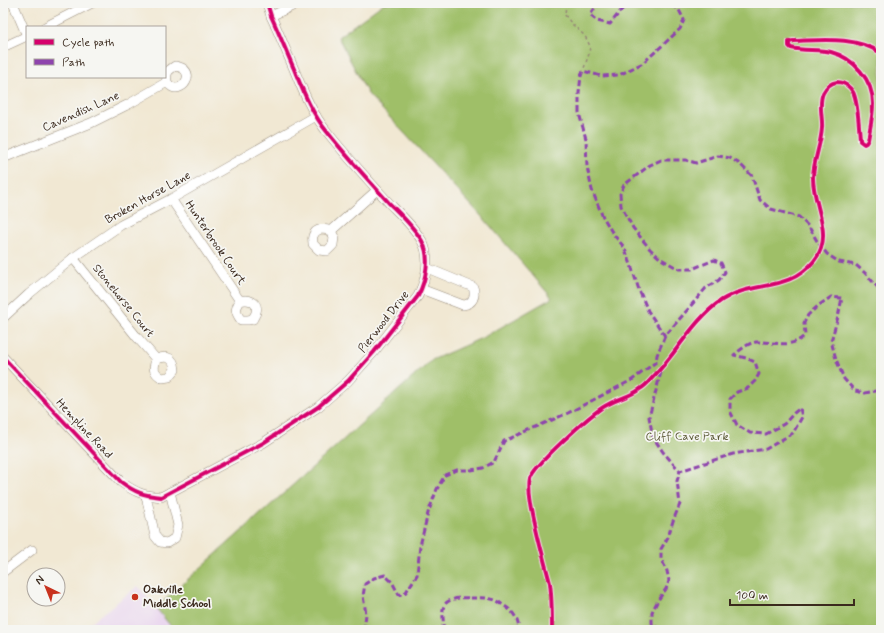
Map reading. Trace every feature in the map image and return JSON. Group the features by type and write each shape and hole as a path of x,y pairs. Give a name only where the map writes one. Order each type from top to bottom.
{"street":[{"path":"13,3 26,34"},
{"path":"47,26 92,3"},
{"name":"Pierwood Drive","path":"161,497 263,443 318,406 348,381 374,352 418,296 427,268 428,258 422,241 413,228 377,190 327,132 316,116 306,99 267,3"},
{"path":"271,16 299,3"},
{"path":"3,47 26,36"},
{"name":"Cavendish Lane","path":"3,158 91,123 130,104 167,82"},
{"name":"Broken Horse Lane","path":"3,318 29,294 73,258 121,225 170,199 316,116"},
{"path":"331,231 377,190"},
{"name":"Hunterbrook Court","path":"170,199 240,301"},
{"name":"Stonehorse Court","path":"73,258 156,359"},
{"name":"Pierwood Drive","path":"421,289 463,305 472,302 474,297 475,292 473,287 427,268"},
{"name":"Hempline Road","path":"3,357 121,482 132,490 146,496 161,497"},
{"path":"146,496 155,536 160,542 167,543 175,538 178,525 170,492"},
{"path":"3,572 32,550"}],"path":[{"path":"566,3 565,15 585,36 590,46 583,71"}],"shaded area":[{"name":"Oakville Middle School","path":"138,586 174,630 81,630"}],"green space":[{"name":"Cliff Cave Park","path":"384,3 881,3 881,630 174,630 156,608 432,360 484,337 552,298 486,221 368,94 338,37"}],"marked path":[{"path":"601,3 598,4 590,15 597,21 610,24 629,3"},
{"path":"665,336 648,311 624,247 613,234 602,215 592,190 587,167 586,139 579,113 579,93 583,71 601,76 619,75 643,63 680,29 684,20 679,10 670,3"},
{"path":"364,630 366,614 363,596 365,584 374,578 385,575 392,582 399,595 406,592 417,575 420,546 428,513 437,489 445,475 457,470 483,468 494,462 504,441 568,413 632,380 656,362 657,355 665,336 706,288 719,280 725,272 721,263 714,260 692,269 679,269 661,259 650,249 633,228 621,206 620,194 624,185 650,165 661,160 686,160 696,163 718,156 730,158 740,164 752,176 760,200 771,209 799,217 809,227 827,254 839,262 856,265 881,291"},
{"path":"660,630 652,623 652,612 666,589 669,581 667,571 661,559 661,549 668,537 680,504 677,481 680,471 733,454 766,449 793,433 802,417 800,408 784,424 766,434 750,433 737,425 730,411 730,399 737,392 748,388 759,374 755,362 734,355 744,347 756,342 788,344 800,340 805,335 804,323 808,315 831,297 842,298 831,341 844,379 855,391 865,393 881,390"},
{"path":"661,372 649,417 653,437 663,452 680,471"},
{"path":"442,630 444,606 451,600 458,598 486,598 497,601 510,610 514,615 519,630"},
{"path":"624,630 630,628 638,630"}],"cycle path":[{"path":"3,357 121,482 140,493 161,497 263,443 318,407 348,381 374,352 418,296 425,276 427,261 425,247 422,241 411,226 322,126 308,102 271,16 267,3"},
{"path":"552,630 552,601 550,583 532,510 529,488 530,479 551,452 598,411 609,404 632,394 646,385 703,316 722,300 746,290 793,278 804,271 814,261 820,251 823,241 823,231 813,178 814,165 821,134 821,102 823,93 828,86 837,82 844,84 852,90 855,96 857,108 860,141 864,144 868,140 871,122 873,108 872,95 870,87 861,71 847,59 831,52 791,48 789,46 789,42 827,40 850,41 881,53"}],"place":[{"name":"Oakville Middle School","path":"135,597"}]}
